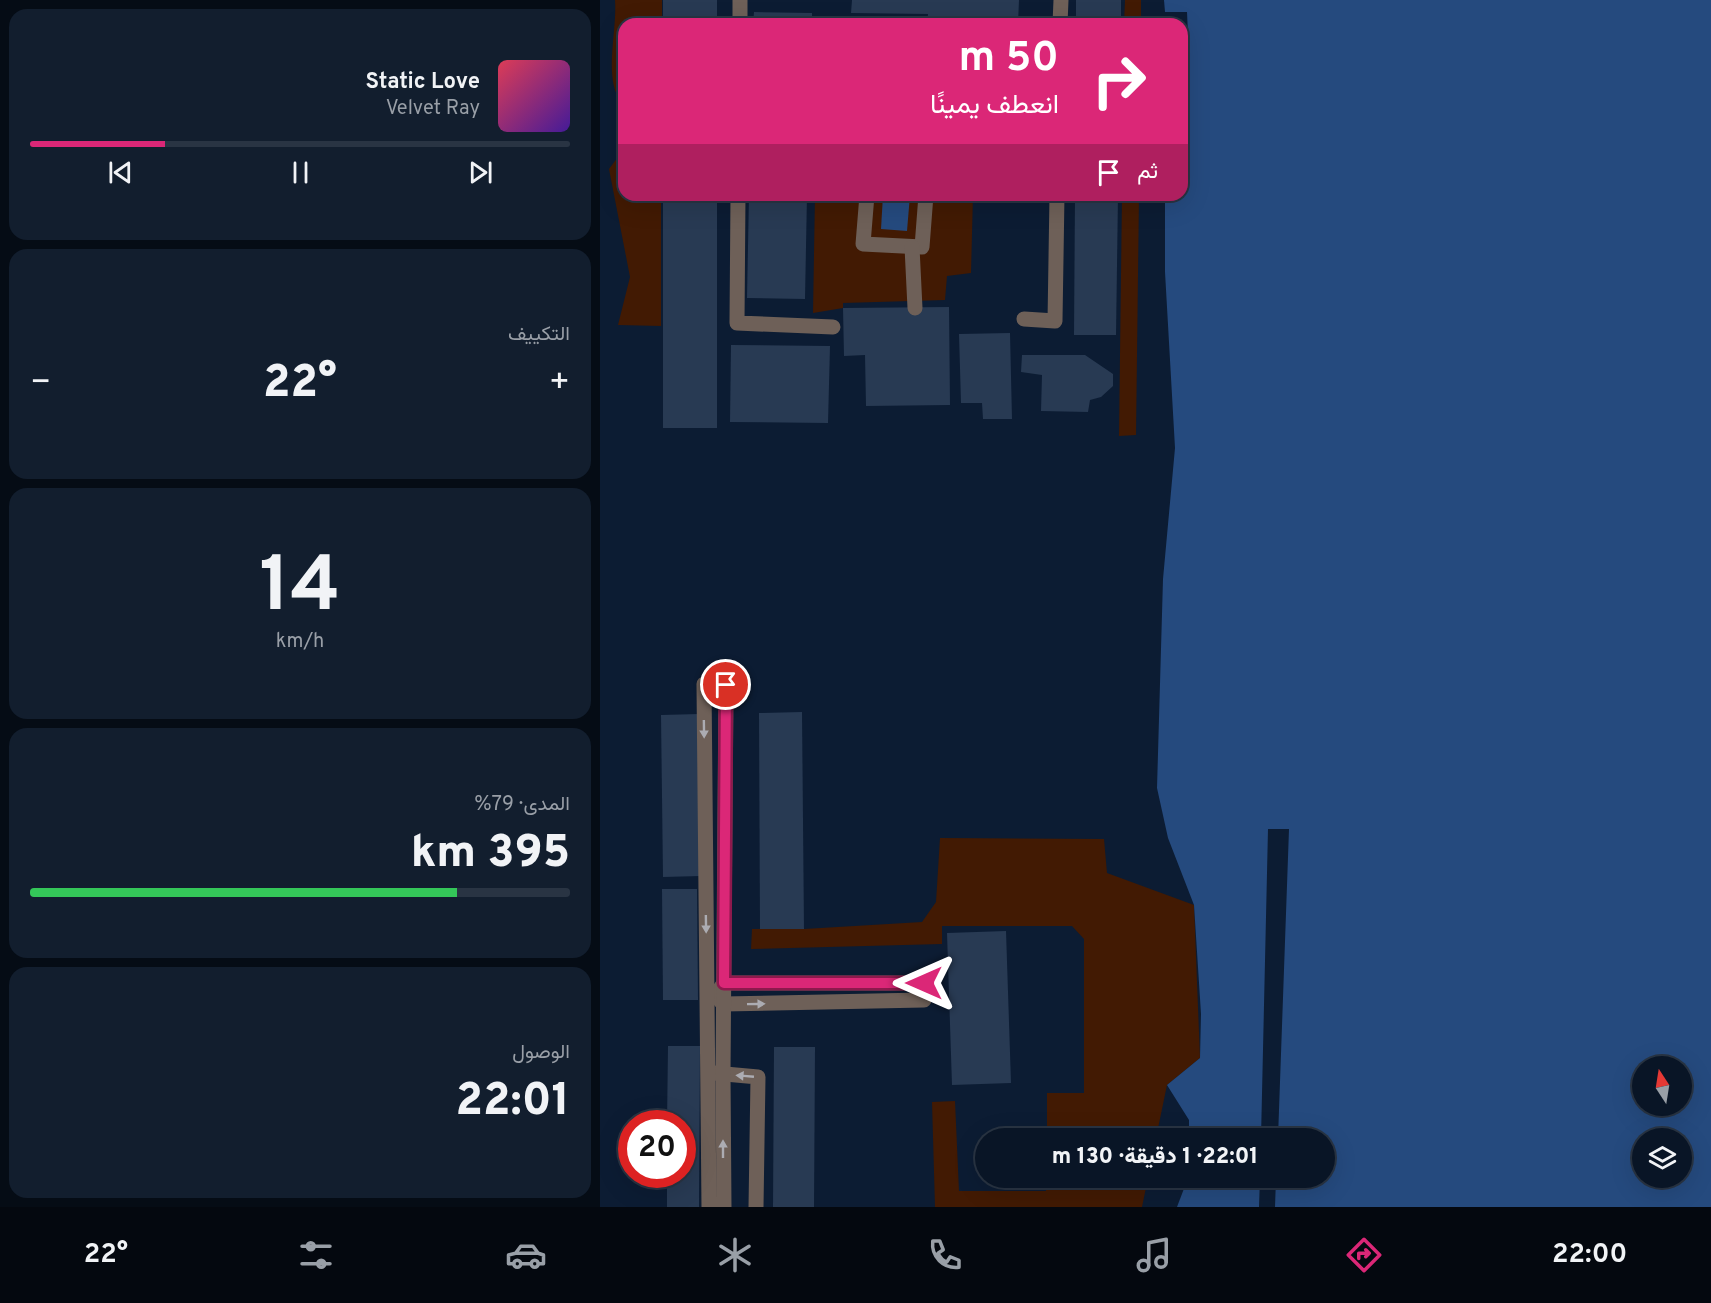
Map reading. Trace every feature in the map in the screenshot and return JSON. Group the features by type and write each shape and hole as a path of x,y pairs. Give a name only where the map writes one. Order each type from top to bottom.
{"street":[{"path":"740,0 740,18"},
{"path":"1060,18 1061,0"},
{"path":"738,201 737,323 834,327"},
{"path":"867,201 863,244 912,247 922,247 926,201"},
{"path":"1024,320 1055,321 1058,201"},
{"path":"912,247 915,308"},
{"path":"709,1207 715,1073 726,685 704,684 717,992 707,1008 715,1073 724,1207"},
{"path":"924,983 924,1000 717,992 924,983"},
{"path":"715,1073 758,1077 756,1207"}],"shaded area":[{"path":"615,0 662,0 662,18 618,18 618,94 612,68"},
{"path":"1125,0 1141,0 1141,18 1124,18"},
{"path":"618,157 618,201 661,201 661,326 618,325 630,277 609,169"},
{"path":"815,201 973,201 971,273 947,276 945,300 843,303 843,308 813,313"},
{"path":"1122,201 1139,201 1136,435 1119,436"},
{"path":"940,838 1104,839 1107,873 1194,905 1200,1058 1167,1085 1158,1128 1047,1128 1047,1093 1084,1093 1084,939 1072,926 942,926 942,944 751,949 752,929 804,929 922,922 936,902"},
{"path":"955,1101 959,1191 1146,1188 1142,1207 935,1207 932,1102"}],"water":[{"path":"1164,0 1711,0 1711,1207 1275,1207 1276,1188 1335,1188 1335,1128 1278,1128 1289,829 1268,829 1261,1128 1189,1128 1189,1120 1167,1085 1200,1058 1201,1014 1194,905 1168,838 1157,788 1163,579 1175,448 1165,272 1165,201 1188,201 1187,12 1165,12"},
{"path":"883,201 910,201 907,231 881,229"},
{"path":"1184,1188 1260,1188 1259,1207 1177,1207"}],"building":[{"path":"663,0 717,0 717,18 663,18"},
{"path":"852,0 1019,0 1018,18 928,18 928,14 851,13"},
{"path":"1076,0 1121,0 1121,18 1076,18"},
{"path":"754,12 812,13 812,18 754,18"},
{"path":"663,201 717,201 717,428 663,428"},
{"path":"749,201 807,201 805,299 747,298"},
{"path":"1075,201 1118,201 1116,335 1074,335"},
{"path":"949,307 950,405 866,406 865,355 844,356 843,308"},
{"path":"1010,333 1012,419 983,419 982,403 961,403 959,334"},
{"path":"731,345 830,346 828,423 730,422"},
{"path":"1022,355 1085,355 1113,374 1113,386 1101,397 1090,400 1088,412 1041,411 1042,375 1021,372"},
{"path":"802,712 804,929 760,929 759,713"},
{"path":"699,714 701,876 663,877 661,715"},
{"path":"662,889 697,889 698,1000 663,1000"},
{"path":"1006,931 1011,1083 952,1085 947,933"},
{"path":"668,1046 700,1046 699,1207 667,1207 667,1188 696,1188 696,1110 667,1110"},
{"path":"774,1047 815,1047 814,1207 773,1207"}],"route":[{"path":"726,685 724,983 924,983"}]}
